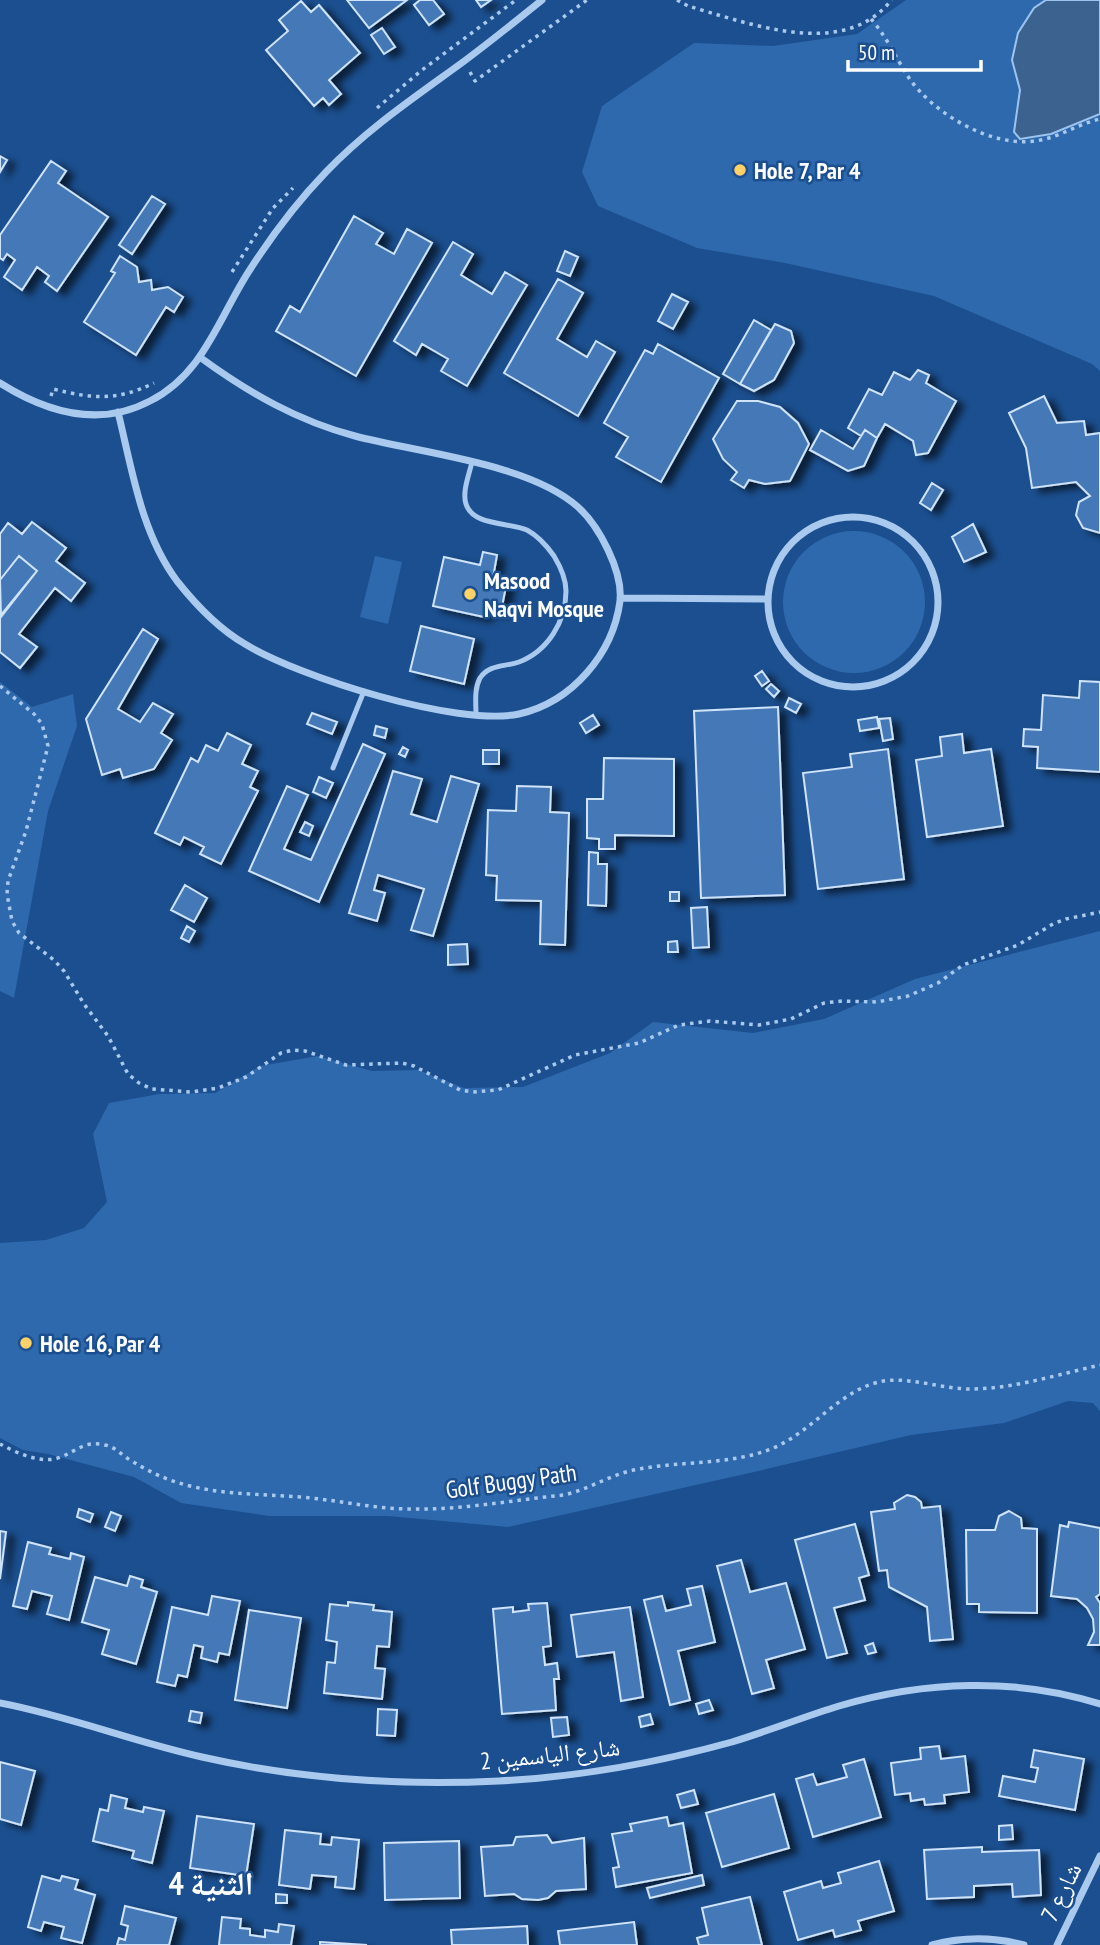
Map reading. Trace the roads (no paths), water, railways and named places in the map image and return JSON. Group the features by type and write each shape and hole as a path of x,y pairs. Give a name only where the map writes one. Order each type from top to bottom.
{"street":[{"path":"0,383 47,408 84,415 118,412 150,402 177,384 201,358 250,269 286,219 326,172 370,129 542,0"},
{"path":"118,412 138,495 153,539 176,580 207,615 244,644 286,665 364,691 428,708 476,715 518,714 557,699 588,673 611,638 620,598 614,565 600,534 578,507 551,488 519,475 355,436 313,423 264,400 201,358"},
{"path":"863,517 890,525 913,541 929,564 938,590 937,618 927,645 909,666 885,681 858,687 830,683 804,671 784,652 772,626 768,599 773,571 787,547 808,529 834,519 863,517"},
{"path":"620,598 768,599"},
{"name":"شارع الياسمين 2","path":"0,1703 143,1742 263,1769 324,1777 442,1783 559,1776 676,1756 733,1741 841,1706 898,1692 958,1685 1018,1686 1077,1696 1100,1704"},
{"name":"شارع 7","path":"1057,1945 1100,1856"},
{"path":"932,1945 953,1940 1004,1940 1024,1945"}],"lane":[{"path":"472,462 465,491 468,510 485,521 508,523 529,531 548,546 560,566 566,588 560,622 555,633 539,650 519,662 488,670 481,678 475,696 476,715"},
{"path":"333,768 364,691"}],"place":[{"name":"Hole 7, Par 4","path":"740,170"},
{"name":"Masood Naqvi Mosque","path":"470,594"},
{"name":"Hole 16, Par 4","path":"26,1343"}],"district":[{"name":"الثنية 4","path":"211,1883"}]}
